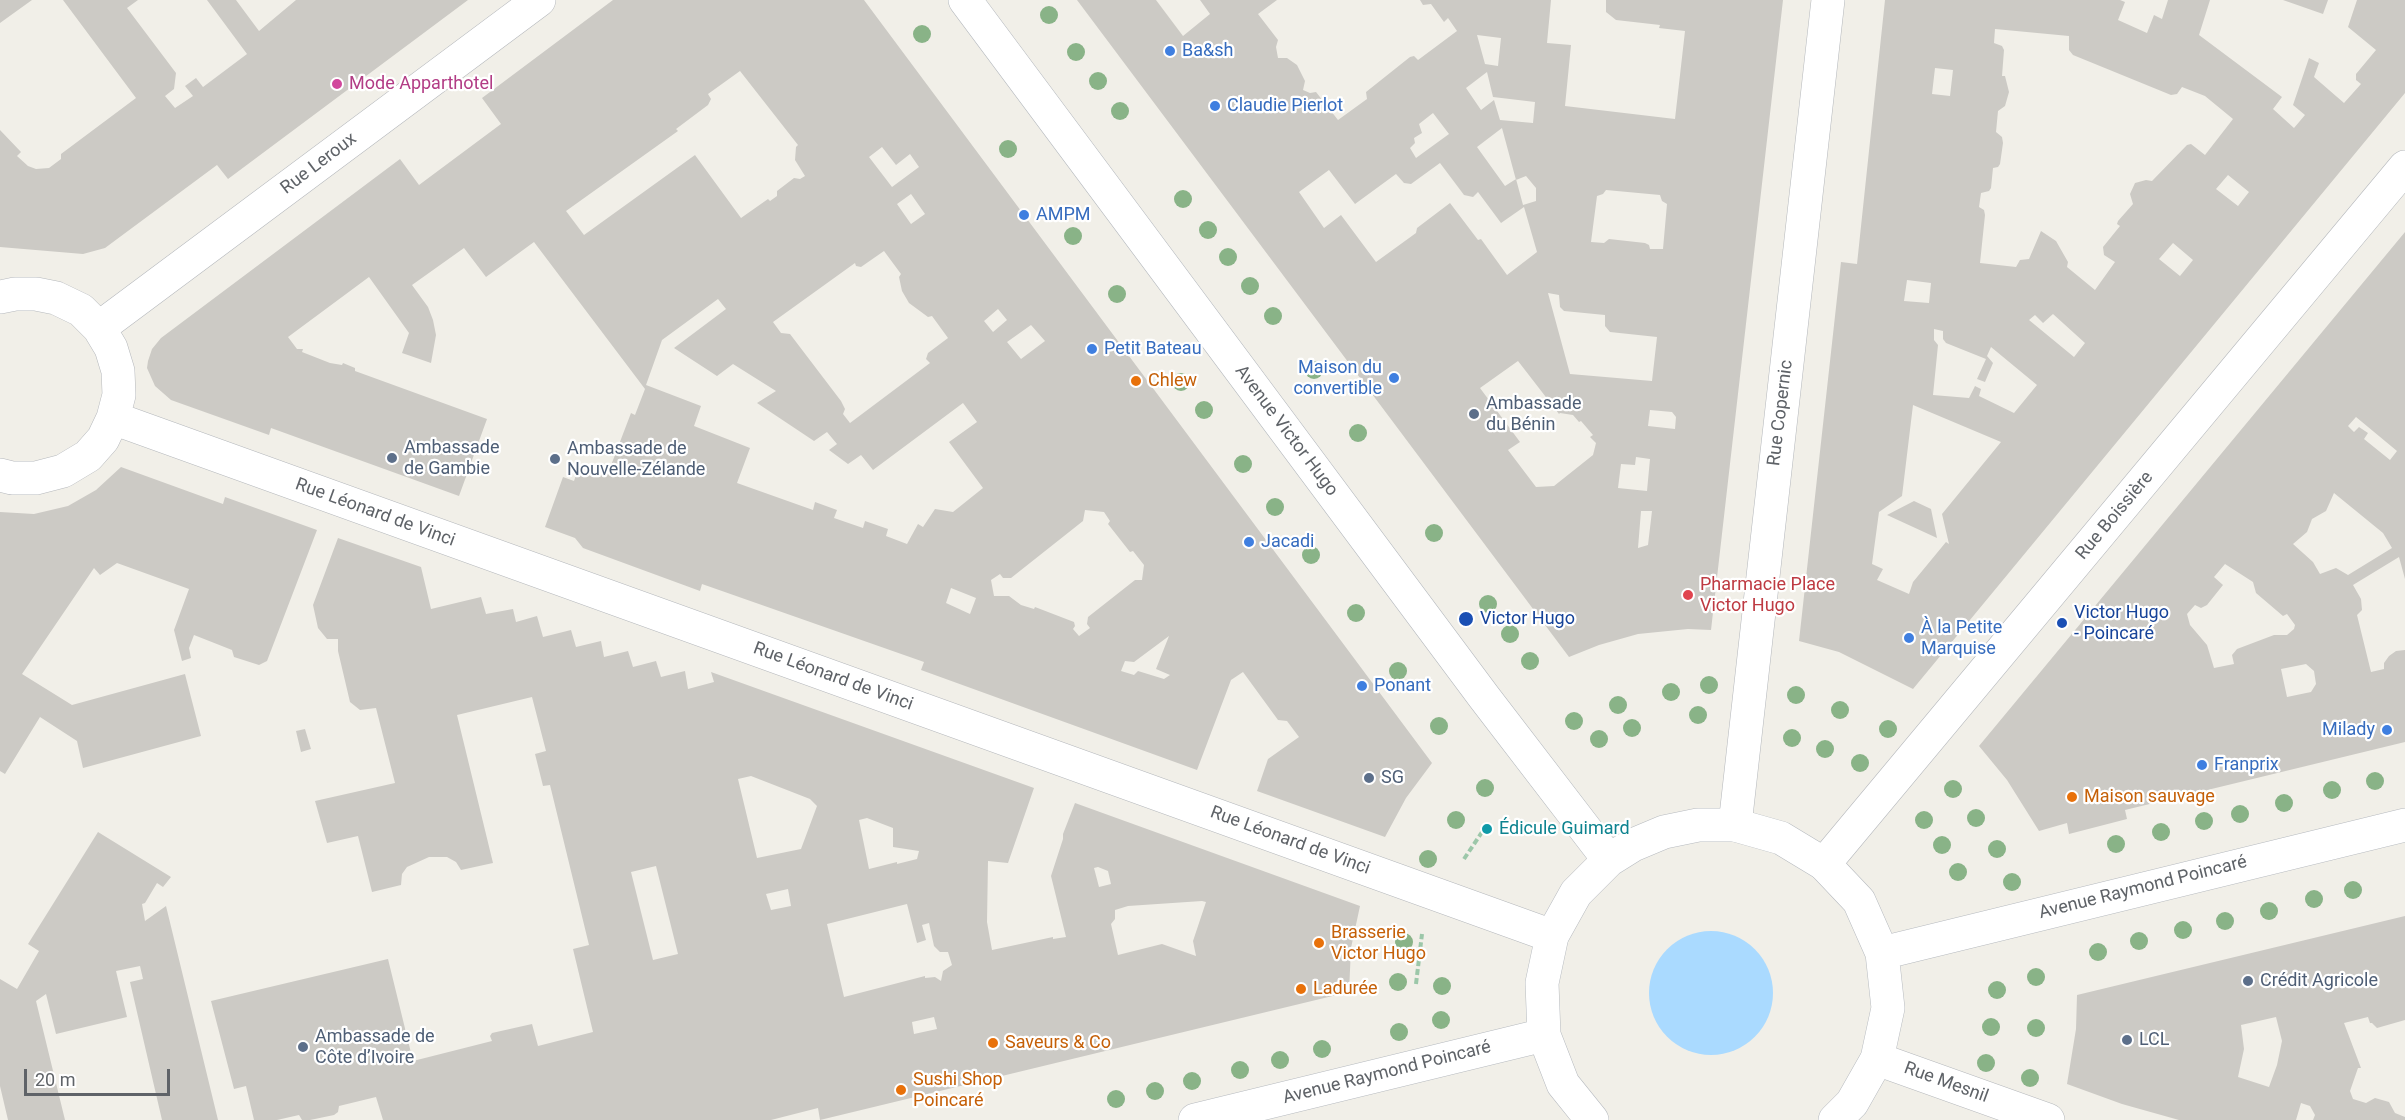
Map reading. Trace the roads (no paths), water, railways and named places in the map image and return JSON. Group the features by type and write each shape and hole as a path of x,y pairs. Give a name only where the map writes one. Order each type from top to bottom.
{"street":[{"name":"Rue Leroux","path":"99,328 539,0"},
{"name":"Avenue Victor Hugo","path":"965,0 1484,697 1609,860"},
{"name":"Rue Copernic","path":"1735,825 1828,0"},
{"name":"Rue Boissière","path":"1824,864 2405,167"},
{"path":"0,297 36,294 56,298 81,310 99,328 111,348 118,371 119,396 113,418 103,439 88,456 63,471 36,478 12,478 0,475"},
{"name":"Rue Léonard de Vinci","path":"113,418 1552,936"},
{"path":"1589,1119 1563,1084 1544,1035 1542,982 1552,936 1576,893 1609,860 1633,845 1664,832 1698,825 1735,825 1781,838 1824,864 1859,901 1882,953 1888,1008 1877,1059 1852,1103 1836,1120"},
{"name":"Avenue Raymond Poincaré","path":"1882,953 2405,825"},
{"name":"Avenue Raymond Poincaré","path":"1195,1120 1544,1035"},
{"name":"Rue Mesnil","path":"1877,1059 2048,1120"}],"water":[{"path":"1711,931 1735,935 1755,949 1769,969 1773,993 1769,1017 1755,1037 1735,1051 1711,1055 1687,1051 1667,1037 1653,1017 1649,993 1653,969 1667,949 1687,935"}],"place":[{"name":"Ba&sh","path":"1170,51"},
{"name":"Mode Apparthotel","path":"337,84"},
{"name":"Claudie Pierlot","path":"1215,106"},
{"name":"AMPM","path":"1024,215"},
{"name":"Petit Bateau","path":"1092,349"},
{"name":"Maison du convertible","path":"1394,378"},
{"name":"Chlew","path":"1136,381"},
{"name":"Ambassade du Bénin","path":"1474,414"},
{"name":"Ambassade de Gambie","path":"392,458"},
{"name":"Ambassade de Nouvelle-Zélande","path":"555,459"},
{"name":"Jacadi","path":"1249,542"},
{"name":"Pharmacie Place Victor Hugo","path":"1688,595"},
{"name":"Victor Hugo","path":"1466,619"},
{"name":"Victor Hugo - Poincaré","path":"2062,623"},
{"name":"À la Petite Marquise","path":"1909,638"},
{"name":"Ponant","path":"1362,686"},
{"name":"Milady","path":"2387,730"},
{"name":"Franprix","path":"2202,765"},
{"name":"SG","path":"1369,778"},
{"name":"Maison sauvage","path":"2072,797"},
{"name":"Édicule Guimard","path":"1487,829"},
{"name":"Brasserie Victor Hugo","path":"1319,943"},
{"name":"Crédit Agricole","path":"2248,981"},
{"name":"Ladurée","path":"1301,989"},
{"name":"LCL","path":"2127,1040"},
{"name":"Saveurs & Co","path":"993,1043"},
{"name":"Ambassade de Côte d’Ivoire","path":"303,1047"},
{"name":"Sushi Shop Poincaré","path":"901,1090"}]}
